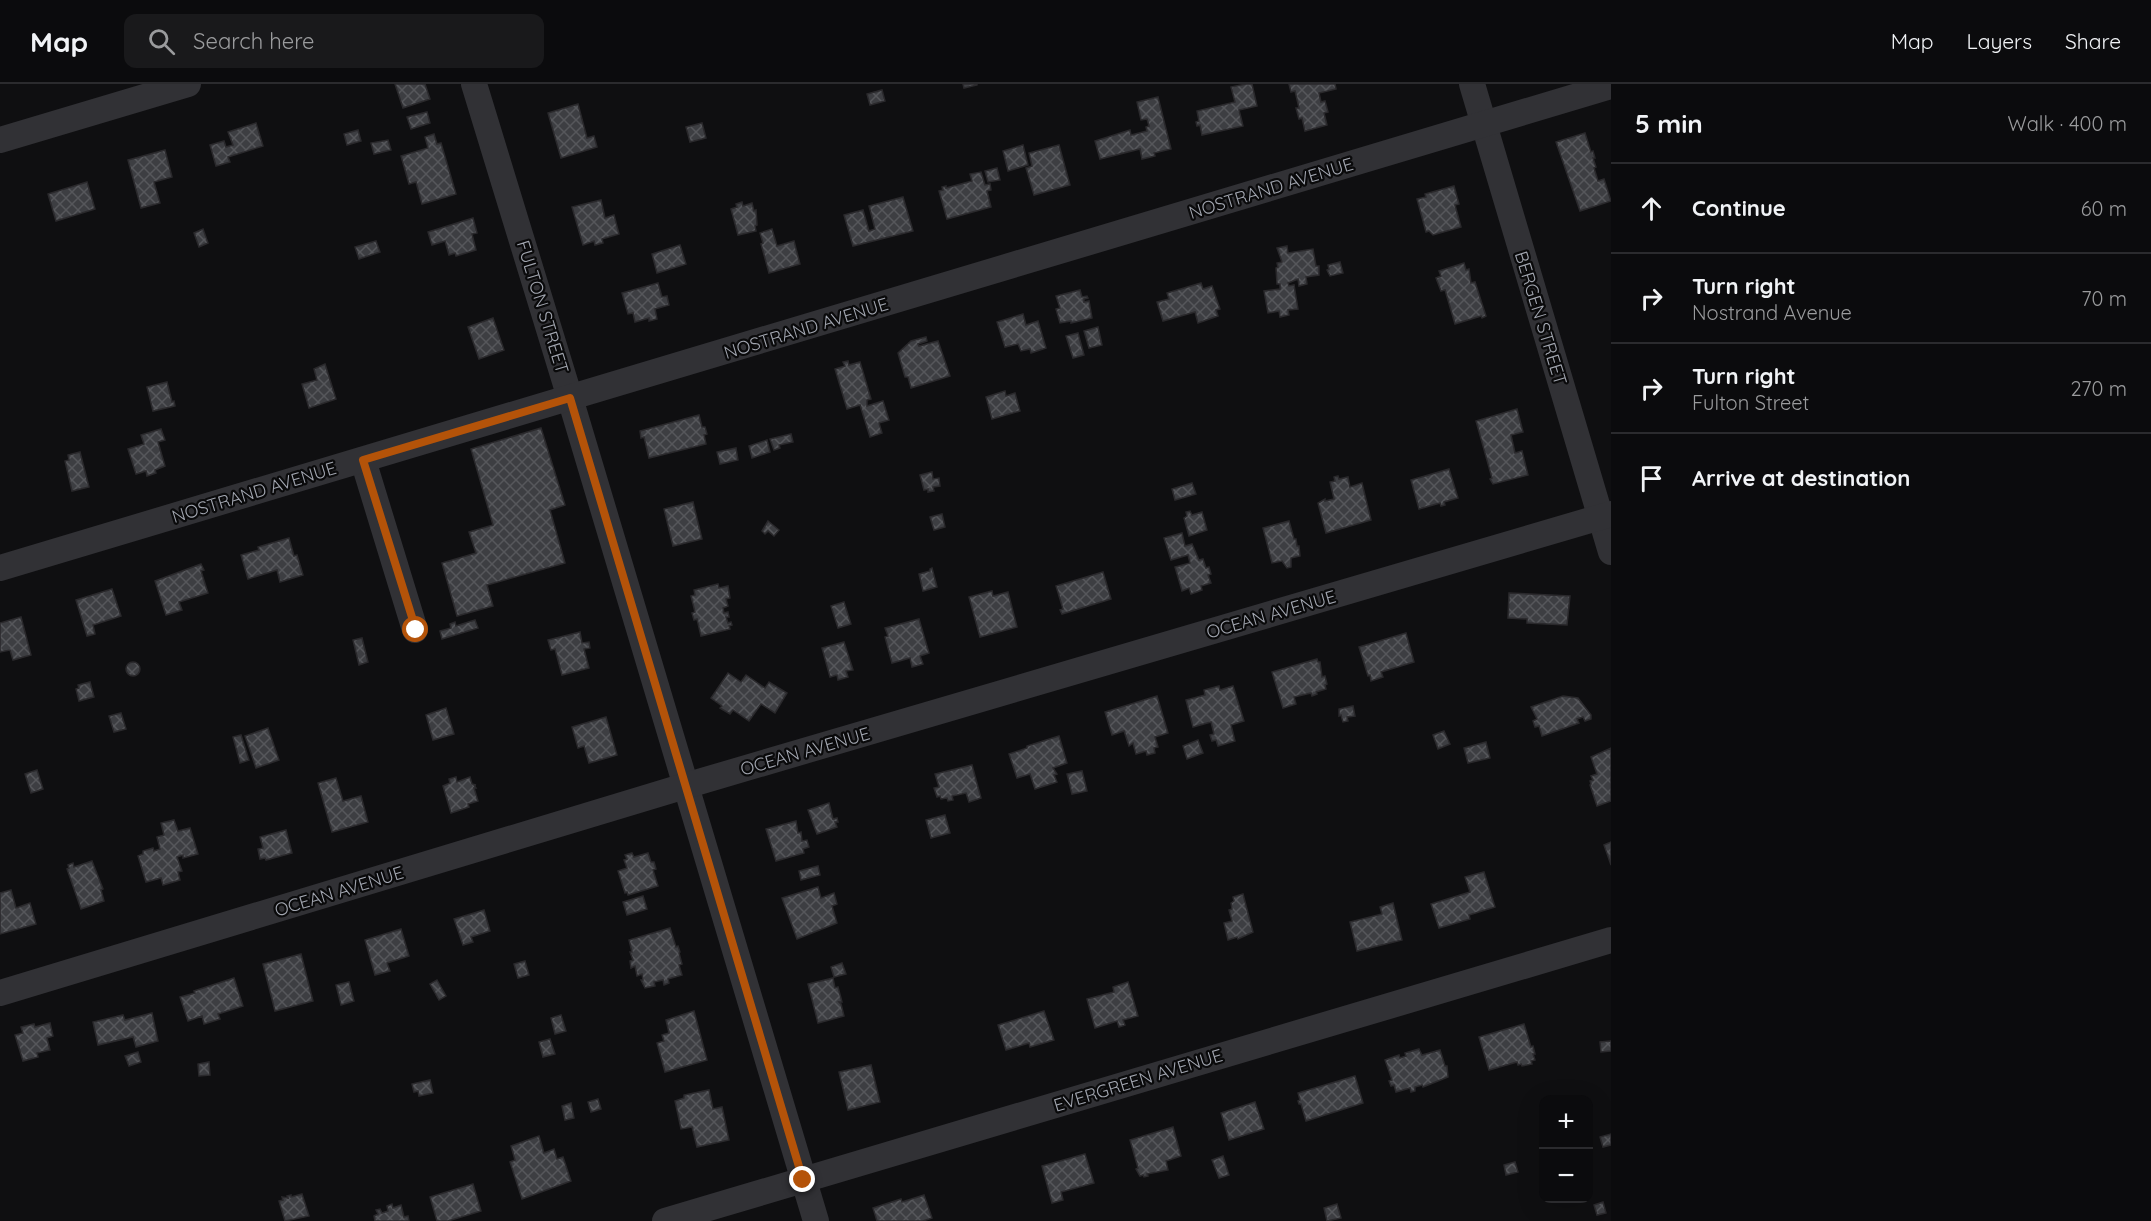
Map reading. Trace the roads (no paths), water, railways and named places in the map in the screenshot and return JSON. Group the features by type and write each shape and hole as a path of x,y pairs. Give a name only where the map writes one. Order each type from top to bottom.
{"street":[{"path":"0,140 188,84"},
{"name":"FULTON STREET","path":"474,84 816,1221"},
{"name":"BERGEN STREET","path":"1472,84 1606,515 1611,552"},
{"name":"NOSTRAND AVENUE","path":"0,568 1611,86"},
{"path":"363,460 416,630"},
{"name":"OCEAN AVENUE","path":"0,993 685,786 1606,515"},
{"name":"EVERGREEN AVENUE","path":"665,1221 1611,940"}]}
